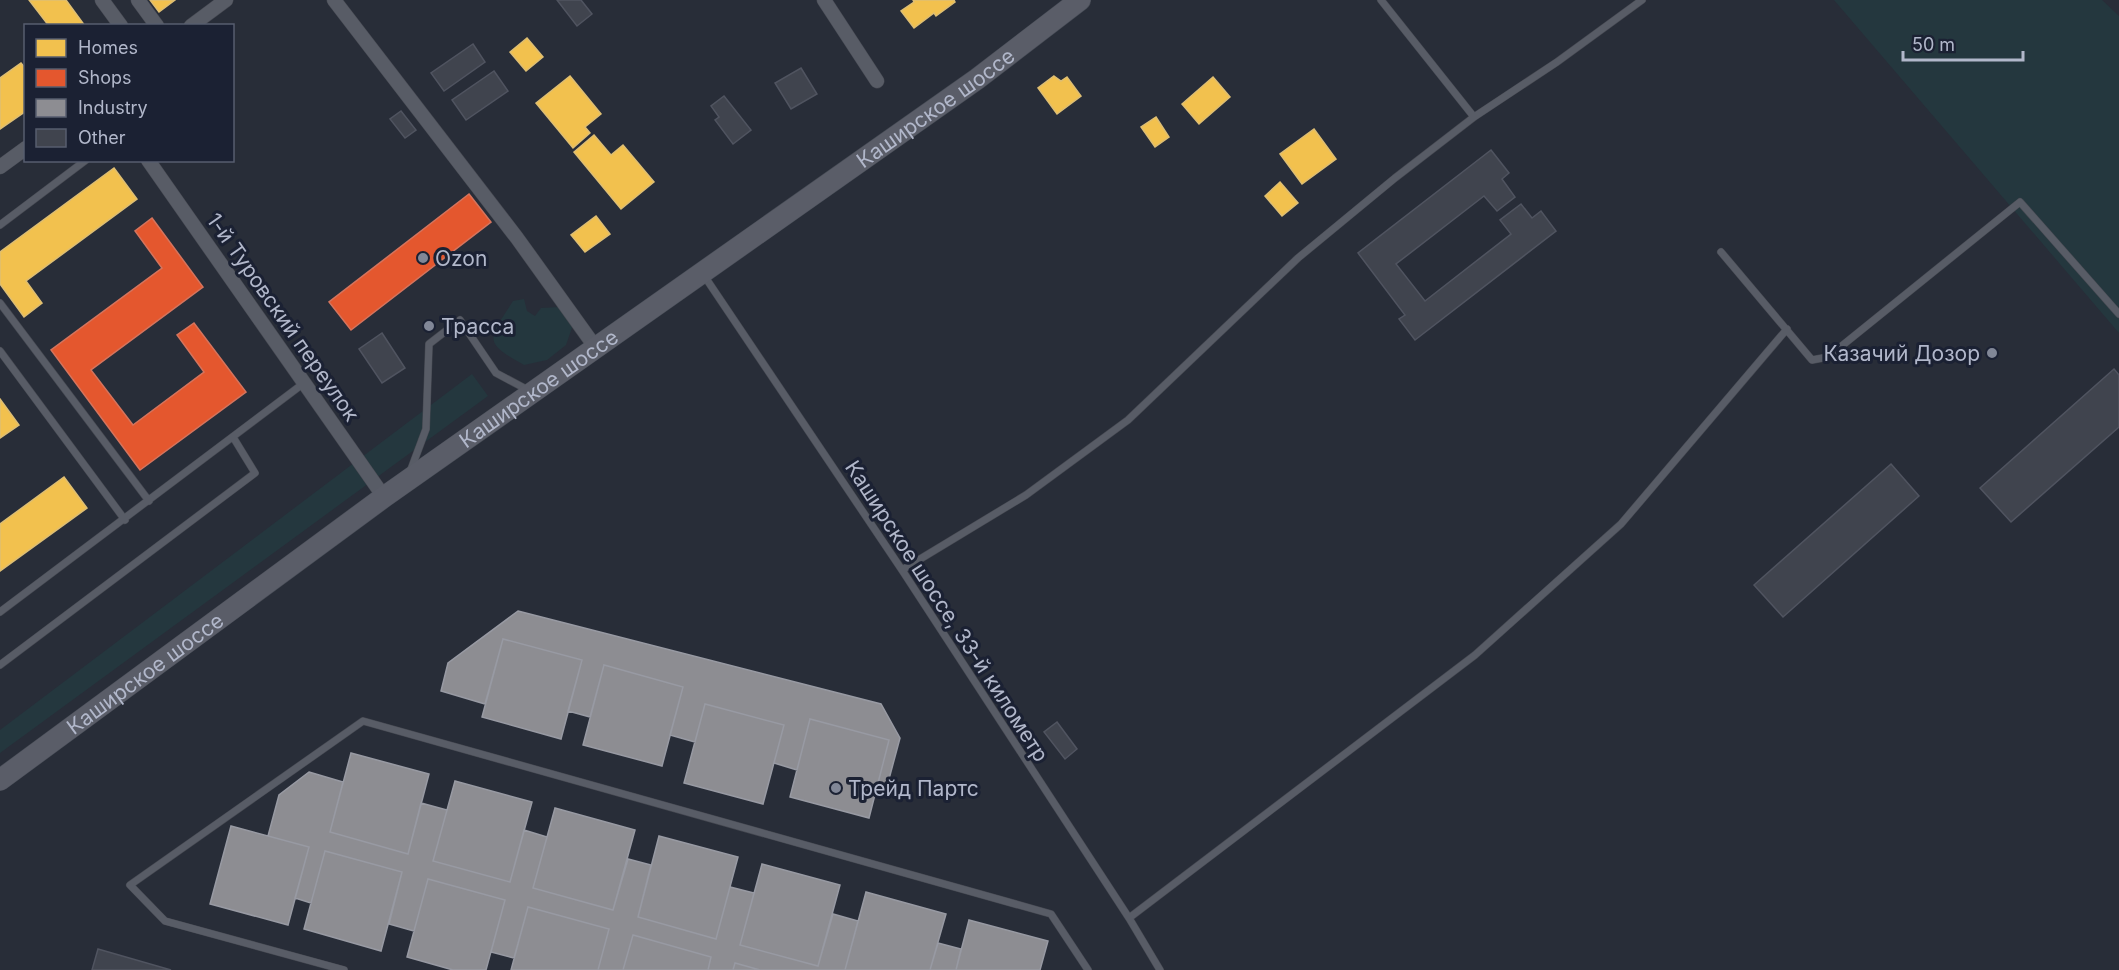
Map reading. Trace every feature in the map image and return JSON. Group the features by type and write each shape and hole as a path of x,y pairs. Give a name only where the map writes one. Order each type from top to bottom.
{"main road":[{"name":"Каширское шоссе","path":"0,780 384,497 977,79 1080,0"}],"street":[{"path":"102,0 120,24"},
{"path":"138,0 156,24"},
{"path":"194,24 226,0"},
{"path":"334,0 517,237 596,348"},
{"path":"824,0 877,81"},
{"path":"0,167 24,149"},
{"name":"1-й Туровский переулок","path":"149,162 384,497"}],"lane":[{"path":"1381,0 1474,117"},
{"path":"902,570 1026,495 1128,420 1298,258 1395,178 1474,117 1557,62 1642,0"},
{"path":"0,225 83,162"},
{"path":"1721,252 1812,360 1828,357 2020,202 2119,314"},
{"name":"Каширское шоссе, 33-й километр","path":"702,272 902,570 1129,918 1160,970"},
{"path":"0,303 149,501"},
{"path":"405,484 426,429 429,344 460,320 495,373 533,392"},
{"path":"1129,918 1475,655 1587,555 1621,524 1787,329"},
{"path":"0,351 125,520"},
{"path":"0,612 304,383"},
{"path":"0,665 255,473 232,438"},
{"path":"344,970 165,921 130,885 363,721 1051,914 1088,970"}],"shaded area":[{"path":"1834,0 2102,0 2119,16 2119,333"},
{"path":"524,299 527,311 535,316 541,308 560,307 574,322 566,345 547,360 524,365 500,350 493,338 499,323 513,301"},
{"path":"472,374 488,396 0,753 0,730"}],"building: Homes":[{"path":"29,0 66,0 84,24 47,24"},
{"path":"150,0 175,0 159,12"},
{"path":"913,0 954,0 955,2 936,16 934,13 914,28 901,11 914,2"},
{"path":"527,38 543,57 526,71 510,52"},
{"path":"21,63 24,67 24,112 0,129 0,78"},
{"path":"570,76 601,114 585,127 590,133 573,148 536,103"},
{"path":"1054,76 1061,81 1067,77 1081,96 1057,114 1038,88"},
{"path":"1213,77 1230,97 1199,124 1182,104"},
{"path":"1156,117 1169,137 1155,147 1141,127"},
{"path":"1314,129 1336,159 1302,184 1280,154"},
{"path":"594,135 611,155 623,145 654,182 621,209 574,152"},
{"path":"114,168 137,199 26,281 42,303 24,317 0,284 0,252"},
{"path":"1280,182 1298,203 1282,216 1265,196"},
{"path":"596,216 610,234 585,252 571,235"},
{"path":"0,399 19,425 0,438"},
{"path":"64,477 87,508 0,571 0,524"}],"building: Shops":[{"path":"469,194 491,222 351,330 329,302"},
{"path":"152,218 203,287 91,370 133,425 204,372 177,335 194,323 246,392 140,470 51,350 162,268 135,231"}],"building: Industry":[{"path":"518,611 881,704 900,738 885,794 876,791 889,740 810,719 797,770 774,763 784,725 705,704 695,742 670,735 683,687 604,665 590,717 568,711 582,660 503,639 485,704 441,691 448,663"},
{"path":"503,639 582,660 561,739 482,717"},
{"path":"604,665 683,687 662,766 583,745"},
{"path":"705,704 784,725 763,804 684,783"},
{"path":"810,719 889,740 869,818 790,797"},
{"path":"351,753 429,774 408,854 330,832"},
{"path":"309,772 343,782 330,832 408,854 421,803 447,810 433,861 510,882 524,830 547,837 533,888 613,910 628,859 651,865 638,917 716,939 730,887 754,893 740,945 818,966 833,914 858,921 845,970 760,970 735,963 733,970 708,970 711,957 633,935 623,970 598,970 609,929 528,907 514,958 491,952 505,900 428,879 414,931 389,924 402,872 325,851 311,903 295,898 309,847 268,836 279,795"},
{"path":"455,781 532,802 510,882 433,861"},
{"path":"555,808 635,830 613,910 533,888"},
{"path":"231,826 309,847 288,925 210,904"},
{"path":"659,836 738,857 716,939 638,917"},
{"path":"325,851 402,872 381,951 304,929"},
{"path":"762,864 840,885 818,966 740,945"},
{"path":"428,879 505,900 486,970 453,970 407,957"},
{"path":"866,892 946,914 930,970 845,970"},
{"path":"528,907 609,929 598,970 511,970"},
{"path":"969,920 1048,941 1040,970 956,970"},
{"path":"633,935 711,957 708,970 623,970"},
{"path":"938,943 961,949 956,970 930,970"},
{"path":"735,963 760,970 733,970"}],"building: Other":[{"path":"557,0 581,0 592,14 577,26"},
{"path":"473,44 485,62 444,91 431,73"},
{"path":"801,68 817,94 791,109 775,83"},
{"path":"494,71 508,91 466,120 452,100"},
{"path":"724,96 751,130 733,144 715,120 719,117 711,106"},
{"path":"401,111 416,130 405,138 390,119"},
{"path":"1491,150 1509,173 1502,179 1515,197 1497,211 1484,196 1396,264 1425,301 1511,234 1500,220 1521,204 1532,218 1541,211 1556,231 1415,340 1399,319 1405,315 1358,253"},
{"path":"382,333 405,368 382,383 359,349"},
{"path":"2114,369 2119,375 2119,427 2011,522 1980,488"},
{"path":"1891,464 1919,496 1783,617 1754,585"},
{"path":"1057,722 1077,749 1065,759 1044,732"},
{"path":"98,949 171,970 92,970"}],"place":[{"name":"Ozon","path":"423,258"},
{"name":"Трасса","path":"429,326"},
{"name":"Казачий Дозор","path":"1992,353"},
{"name":"Трейд Партс","path":"836,788"}]}
